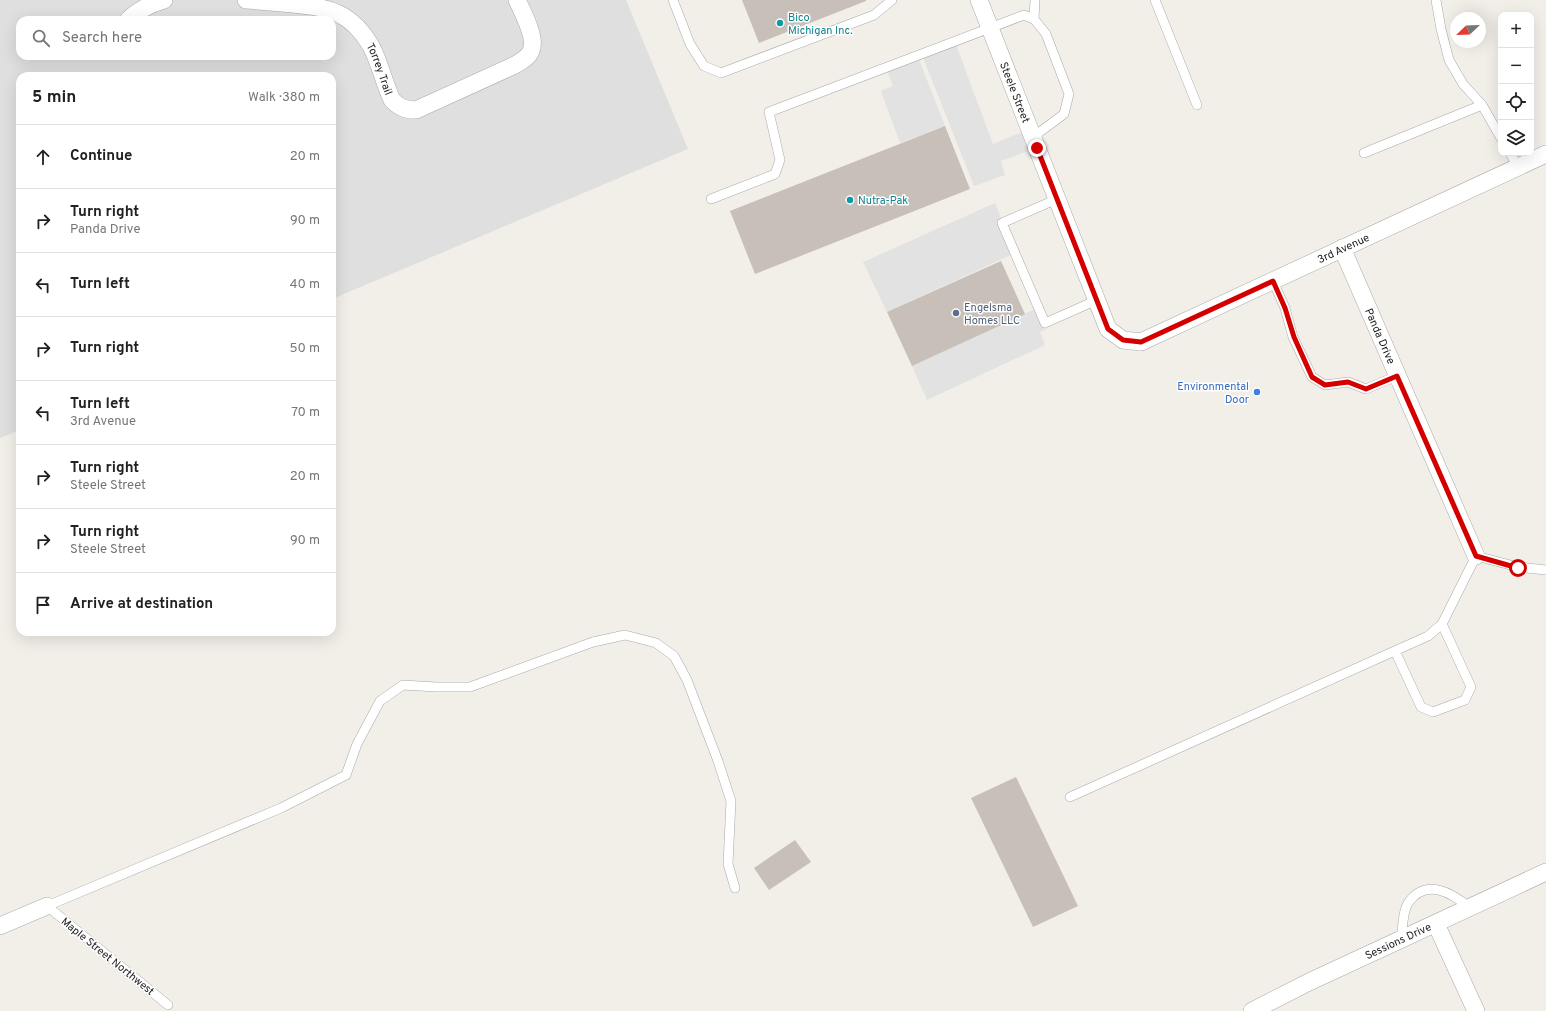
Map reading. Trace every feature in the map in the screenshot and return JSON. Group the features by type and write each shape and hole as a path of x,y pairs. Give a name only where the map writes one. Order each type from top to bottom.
{"street":[{"path":"131,16 141,4 164,0"},
{"name":"Torrey Trail","path":"246,0 316,6 343,16 354,24 371,47 392,100 399,107 407,110 416,110 424,107 515,65 525,58 531,51 533,44 531,33 518,0"},
{"name":"Steele Street","path":"979,0 1108,329 1123,340 1141,342"},
{"name":"3rd Avenue","path":"1141,342 1342,248 1514,160 1546,154"},
{"name":"Panda Drive","path":"1342,248 1476,556"},
{"name":"Sessions Drive","path":"1252,1011 1309,982 1546,872"},
{"path":"0,926 47,906"},
{"path":"1436,924 1476,1011"}],"lane":[{"path":"673,0 690,44 704,66 721,73 874,15 892,0"},
{"path":"1034,19 1035,0"},
{"path":"1155,0 1197,105"},
{"path":"1436,0 1441,29 1449,60 1463,84 1482,105 1498,133"},
{"path":"711,199 775,174 780,160 769,112 1024,15 1034,19 1046,34 1069,94 1064,114 1033,138"},
{"path":"1364,153 1482,105"},
{"path":"1057,199 1002,223 1045,323 1097,300"},
{"path":"1273,281 1285,308 1294,337 1312,377 1325,385 1348,382 1366,389 1397,376"},
{"path":"1070,797 1428,636 1442,624 1476,556 1518,568 1546,570"},
{"path":"1395,651 1421,707 1433,712 1464,700 1471,687 1442,624"},
{"path":"47,906 281,808 346,775 357,744 380,701 403,685 470,687 593,642 625,635 656,642 674,656 687,680 718,761 731,801 728,864 735,888"},
{"path":"1401,940 1404,917 1408,903 1424,891 1437,890 1448,892 1470,908"},
{"name":"Maple Street Northwest","path":"47,906 168,1006"}],"shaded area":[{"path":"0,0 626,0 688,149 336,297 336,72 16,72 16,432 0,438"},
{"path":"955,42 993,144 1030,129 1037,148 1001,161 1005,175 974,186 922,55"},
{"path":"918,57 945,126 900,143 881,91 893,86 886,68"},
{"path":"995,203 1015,253 887,312 863,262"},
{"path":"1039,307 1047,329 1040,332 1045,345 927,400 912,366"}],"building":[{"name":"Bico Michigan Inc.","path":"742,0 866,0 866,1 759,43"},
{"name":"Nutra-Pak","path":"945,126 970,189 755,274 730,211"},
{"name":"Engelsma Homes LLC","path":"1001,261 1025,314 912,366 887,312"},
{"path":"1016,777 1078,906 1033,927 971,798"},
{"path":"795,840 811,862 769,890 754,868"}],"place":[{"name":"Bico Michigan Inc.","path":"780,23"},
{"name":"Nutra-Pak","path":"850,200"},
{"name":"Engelsma Homes LLC","path":"956,313"},
{"name":"Environmental Door","path":"1257,392"}],"route":[{"path":"1037,148 1108,329 1123,340 1141,342 1273,281 1285,308 1294,337 1312,377 1325,385 1348,382 1366,389 1397,376 1476,556 1518,568"}]}
